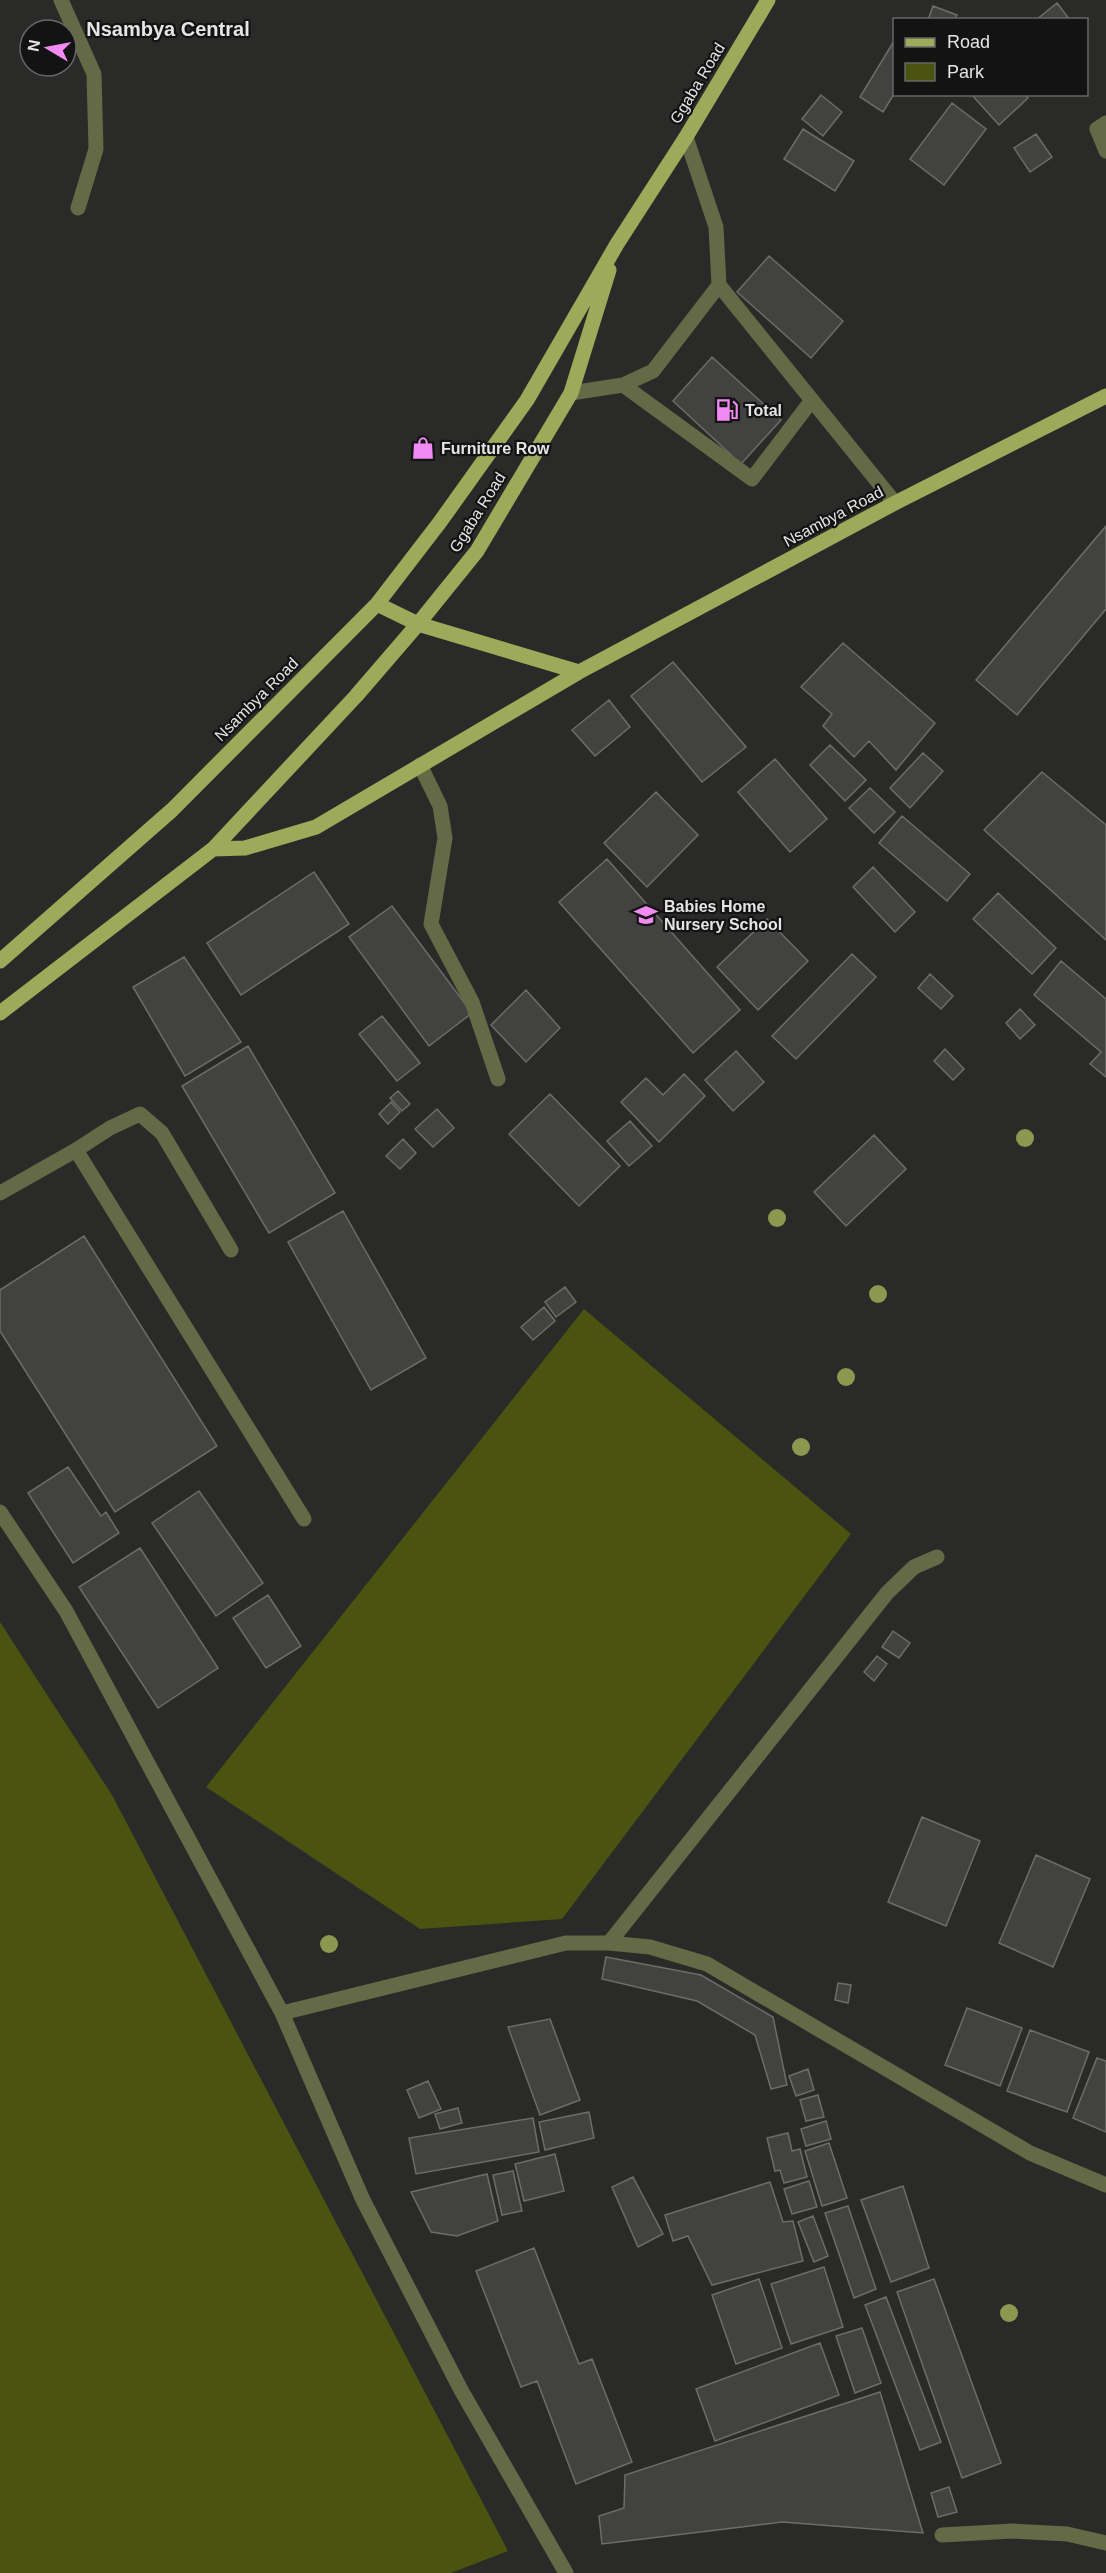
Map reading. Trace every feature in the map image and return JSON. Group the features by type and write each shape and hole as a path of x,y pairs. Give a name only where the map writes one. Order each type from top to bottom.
{"main road":[{"name":"Ggaba Road","path":"377,604 440,522 527,400 617,244 686,137 768,0"},
{"name":"Ggaba Road","path":"0,1013 213,849 356,696 477,551 571,393 617,244"},
{"name":"Nsambya Road","path":"213,849 244,848 316,827 579,672 895,502 1105,397"},
{"path":"377,604 418,624 579,672"},
{"name":"Nsambya Road","path":"0,961 172,810 377,604"}],"street":[{"path":"61,0 94,74 96,149 78,208"},
{"path":"1106,123 1097,129 1106,151"},
{"path":"686,137 716,227 719,285 895,502"},
{"path":"571,393 623,385 653,371 719,285"},
{"path":"623,385 752,479 812,400"},
{"path":"420,765 440,806 445,838 431,924 472,1002 498,1079"},
{"path":"0,1193 111,1128 140,1114 162,1133 231,1250"},
{"path":"76,1150 304,1519"},
{"path":"0,1512 66,1611 282,2013 363,2200 461,2390 566,2573"},
{"path":"609,1943 887,1593 914,1567 937,1557"},
{"path":"282,2013 566,1943 609,1943 650,1947 707,1964 1030,2153 1106,2185"},
{"path":"942,2535 1013,2530 1067,2534 1106,2543"}],"green space":[{"path":"584,1309 851,1534 562,1919 420,1929 206,1787"},
{"path":"0,1622 112,1795 508,2551 451,2573 0,2573"}],"building":[{"path":"1057,3 1068,18 1038,18"},
{"path":"933,6 957,15 956,18 929,18"},
{"path":"893,43 893,96 883,112 860,97"},
{"path":"821,95 842,112 823,136 802,119"},
{"path":"973,96 1026,96 1028,98 999,125"},
{"path":"952,103 986,129 944,185 910,159"},
{"path":"803,129 854,161 835,191 784,159"},
{"path":"1036,134 1052,157 1030,172 1014,148"},
{"path":"769,256 843,321 811,358 737,292"},
{"name":"Total","path":"712,357 781,420 741,464 673,401"},
{"path":"1106,526 1106,609 1017,715 976,680"},
{"path":"843,643 935,723 896,770 869,741 854,757 823,726 832,714 801,687"},
{"path":"673,662 746,747 702,782 631,696"},
{"path":"609,700 630,727 595,756 572,730"},
{"path":"830,745 866,780 845,801 810,765"},
{"path":"923,753 943,771 910,808 890,788"},
{"path":"775,759 827,819 790,852 738,792"},
{"path":"1042,772 1106,825 1106,940 984,830"},
{"path":"870,788 895,812 874,833 849,808"},
{"path":"656,792 698,835 647,887 604,843"},
{"path":"902,816 970,874 947,901 879,843"},
{"path":"607,859 740,1010 693,1053 559,902"},
{"path":"873,867 915,912 895,932 853,887"},
{"path":"314,872 349,924 241,995 207,943"},
{"path":"998,893 1056,948 1032,974 973,919"},
{"path":"392,906 472,1013 429,1046 349,937"},
{"path":"767,919 808,961 758,1010 717,967"},
{"path":"852,954 876,977 796,1059 772,1036"},
{"path":"184,957 241,1042 185,1076 133,987"},
{"path":"1061,961 1106,999 1106,1077 1090,1064 1101,1052 1034,995"},
{"path":"930,974 953,996 941,1009 918,988"},
{"path":"526,990 560,1028 526,1062 491,1025"},
{"path":"1020,1009 1035,1025 1020,1039 1006,1023"},
{"path":"382,1016 420,1063 397,1081 359,1034"},
{"path":"248,1046 335,1193 269,1233 182,1086"},
{"path":"945,1049 964,1069 953,1080 934,1061"},
{"path":"736,1051 764,1082 733,1111 705,1080"},
{"path":"684,1074 705,1096 659,1142 621,1102 646,1078 663,1095"},
{"path":"398,1091 410,1104 402,1111 390,1098"},
{"path":"550,1094 620,1166 579,1206 509,1134"},
{"path":"391,1102 400,1112 388,1124 379,1114"},
{"path":"437,1109 454,1128 433,1147 415,1129"},
{"path":"630,1121 652,1146 629,1166 607,1141"},
{"path":"874,1135 906,1169 846,1226 814,1192"},
{"path":"403,1139 416,1153 400,1169 386,1156"},
{"path":"343,1211 426,1358 371,1390 288,1242"},
{"path":"84,1236 217,1446 115,1512 0,1331 0,1290"},
{"path":"565,1287 576,1302 556,1317 545,1302"},
{"path":"544,1307 555,1321 533,1340 521,1327"},
{"path":"68,1467 101,1516 106,1512 119,1533 73,1563 28,1493"},
{"path":"199,1491 263,1583 216,1616 152,1523"},
{"path":"140,1548 218,1668 158,1708 79,1587"},
{"path":"268,1595 301,1646 266,1668 233,1618"},
{"path":"893,1631 910,1643 899,1658 882,1647"},
{"path":"877,1656 887,1664 874,1681 864,1672"},
{"path":"922,1817 980,1841 946,1926 888,1902"},
{"path":"1036,1855 1090,1879 1053,1967 999,1943"},
{"path":"606,1957 701,1975 773,2017 787,2085 771,2089 755,2035 697,2001 602,1979"},
{"path":"838,1983 851,1985 848,2003 835,2000"},
{"path":"967,2008 1022,2028 1000,2086 945,2065"},
{"path":"550,2019 580,2100 540,2115 508,2027"},
{"path":"1030,2030 1089,2052 1067,2112 1007,2091"},
{"path":"1097,2058 1106,2061 1106,2132 1073,2118"},
{"path":"808,2069 814,2090 796,2096 789,2076"},
{"path":"428,2081 441,2109 419,2118 407,2090"},
{"path":"818,2095 824,2117 806,2121 800,2100"},
{"path":"458,2108 462,2123 440,2129 435,2114"},
{"path":"589,2112 594,2138 545,2150 539,2122"},
{"path":"533,2118 539,2152 416,2174 409,2138"},
{"path":"826,2121 831,2139 806,2146 801,2129"},
{"path":"788,2133 792,2151 800,2149 807,2177 784,2183 780,2170 775,2171 767,2138"},
{"path":"829,2143 847,2198 822,2206 805,2151"},
{"path":"555,2154 564,2191 524,2201 515,2164"},
{"path":"513,2171 522,2211 502,2215 493,2175"},
{"path":"487,2174 498,2221 457,2236 431,2232 411,2192"},
{"path":"633,2177 663,2234 638,2247 612,2187"},
{"path":"809,2181 817,2207 792,2214 784,2189"},
{"path":"770,2182 783,2222 793,2221 803,2261 712,2285 688,2236 673,2241 665,2215"},
{"path":"903,2186 929,2268 891,2282 861,2200"},
{"path":"848,2206 876,2289 854,2298 825,2213"},
{"path":"813,2216 828,2256 814,2262 798,2222"},
{"path":"534,2248 579,2364 592,2359 632,2462 576,2484 537,2381 521,2387 476,2271"},
{"path":"824,2267 843,2327 791,2344 771,2284"},
{"path":"759,2279 782,2348 736,2364 712,2295"},
{"path":"934,2279 1001,2463 962,2478 897,2292"},
{"path":"886,2297 941,2442 920,2450 865,2305"},
{"path":"862,2328 881,2383 855,2393 836,2336"},
{"path":"820,2343 839,2395 715,2441 696,2389"},
{"path":"880,2392 923,2533 782,2522 602,2544 599,2516 624,2508 625,2475"},
{"path":"949,2487 957,2512 938,2517 931,2493"}],"place":[{"name":"Total","path":"727,410"},
{"name":"Furniture Row","path":"423,448"},
{"name":"Babies Home Nursery School","path":"646,915"}],"district":[{"name":"Nsambya Central","path":"168,29"}]}
